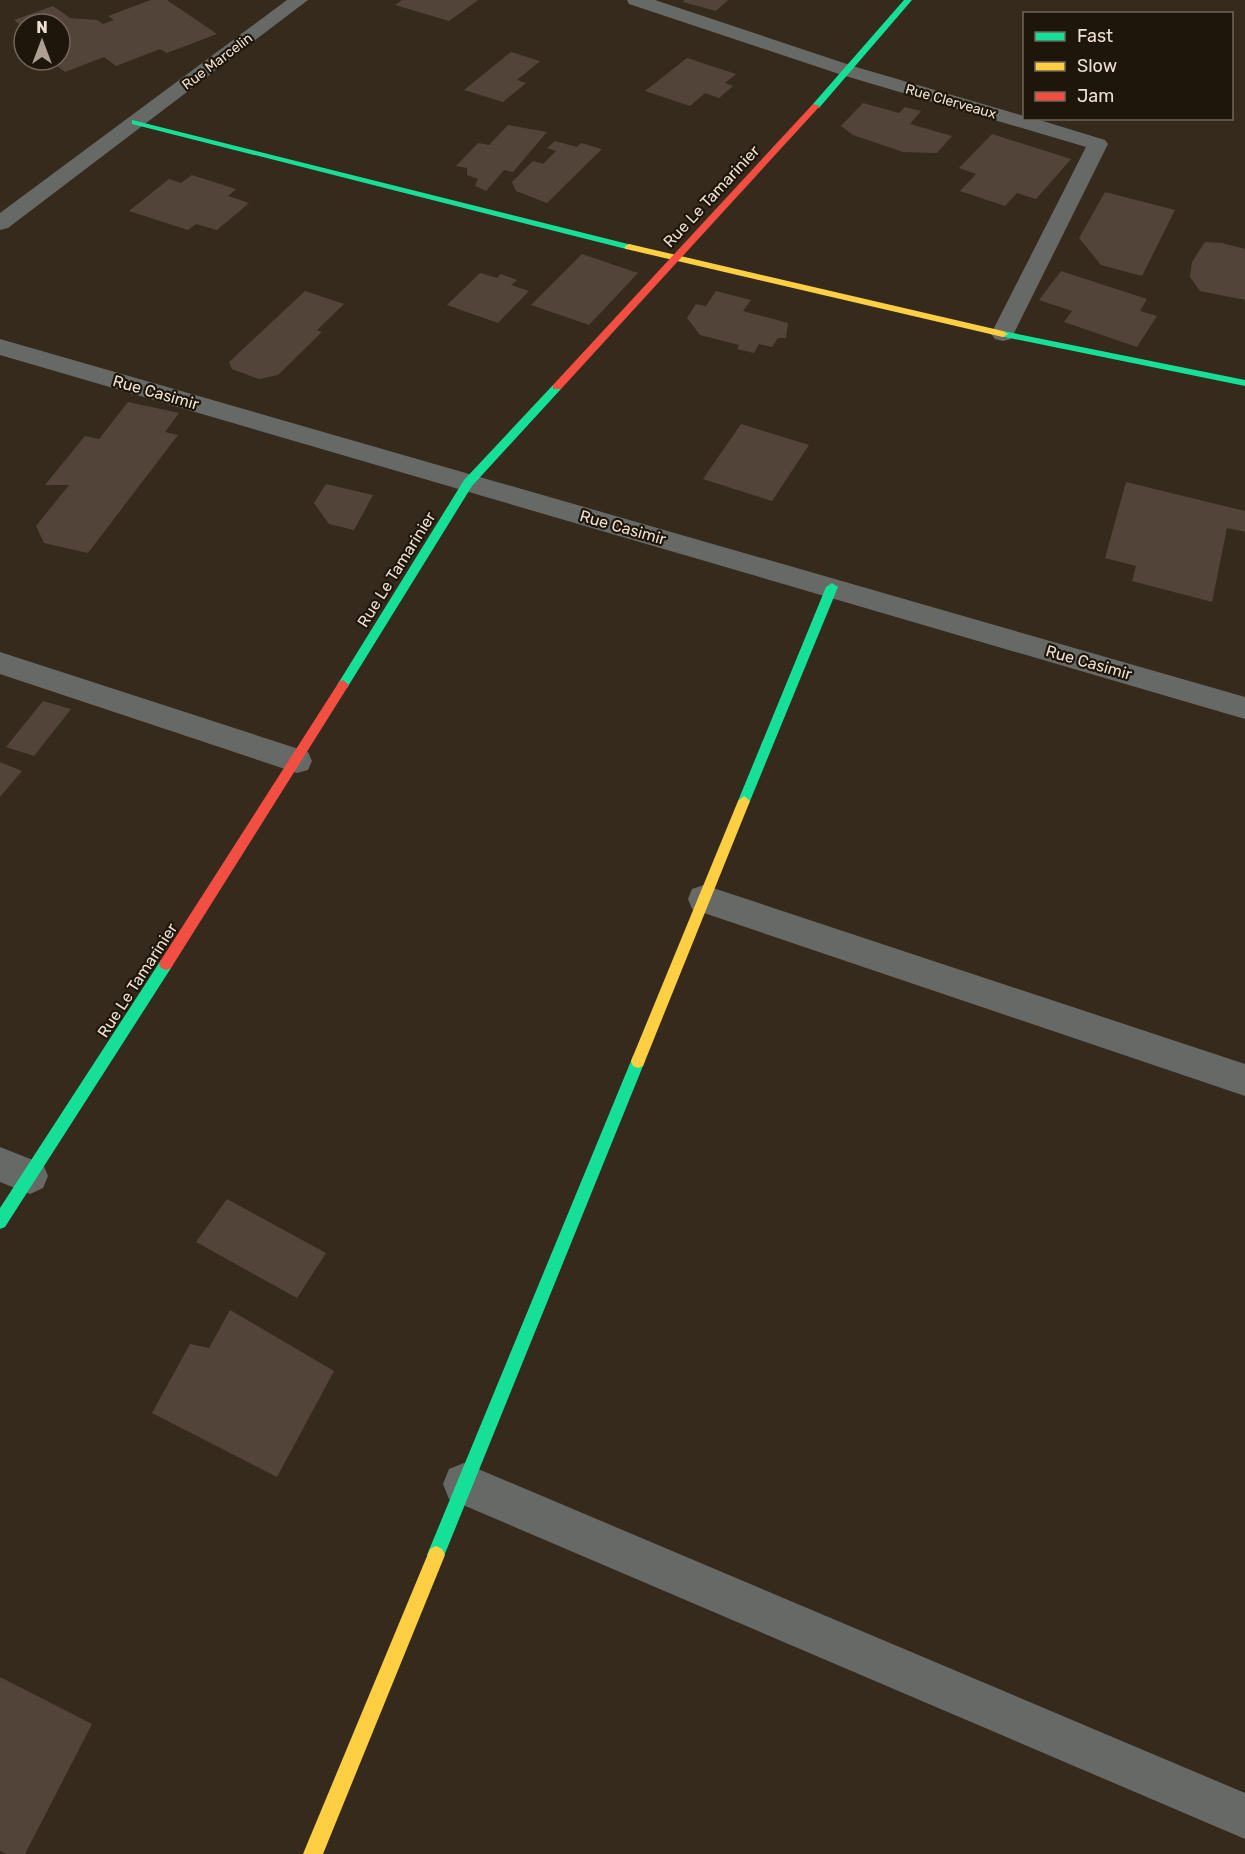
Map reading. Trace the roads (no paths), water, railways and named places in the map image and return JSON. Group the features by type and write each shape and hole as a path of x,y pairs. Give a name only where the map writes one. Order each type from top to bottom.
{"street":[{"name":"Rue Marcelin","path":"0,223 299,0"},
{"name":"Rue Clerveaux","path":"636,0 849,71 1098,144 1003,334"},
{"name":"Rue Le Tamarinier","path":"0,1222 15,1170 297,761 468,483 849,71 908,0"},
{"path":"135,122 675,259 1003,334 1245,383"},
{"name":"Rue Casimir","path":"0,347 1245,708"},
{"path":"313,1854 831,587"},
{"path":"0,663 297,761"},
{"path":"704,899 1245,1080"},
{"path":"464,1484 1245,1816"}]}
